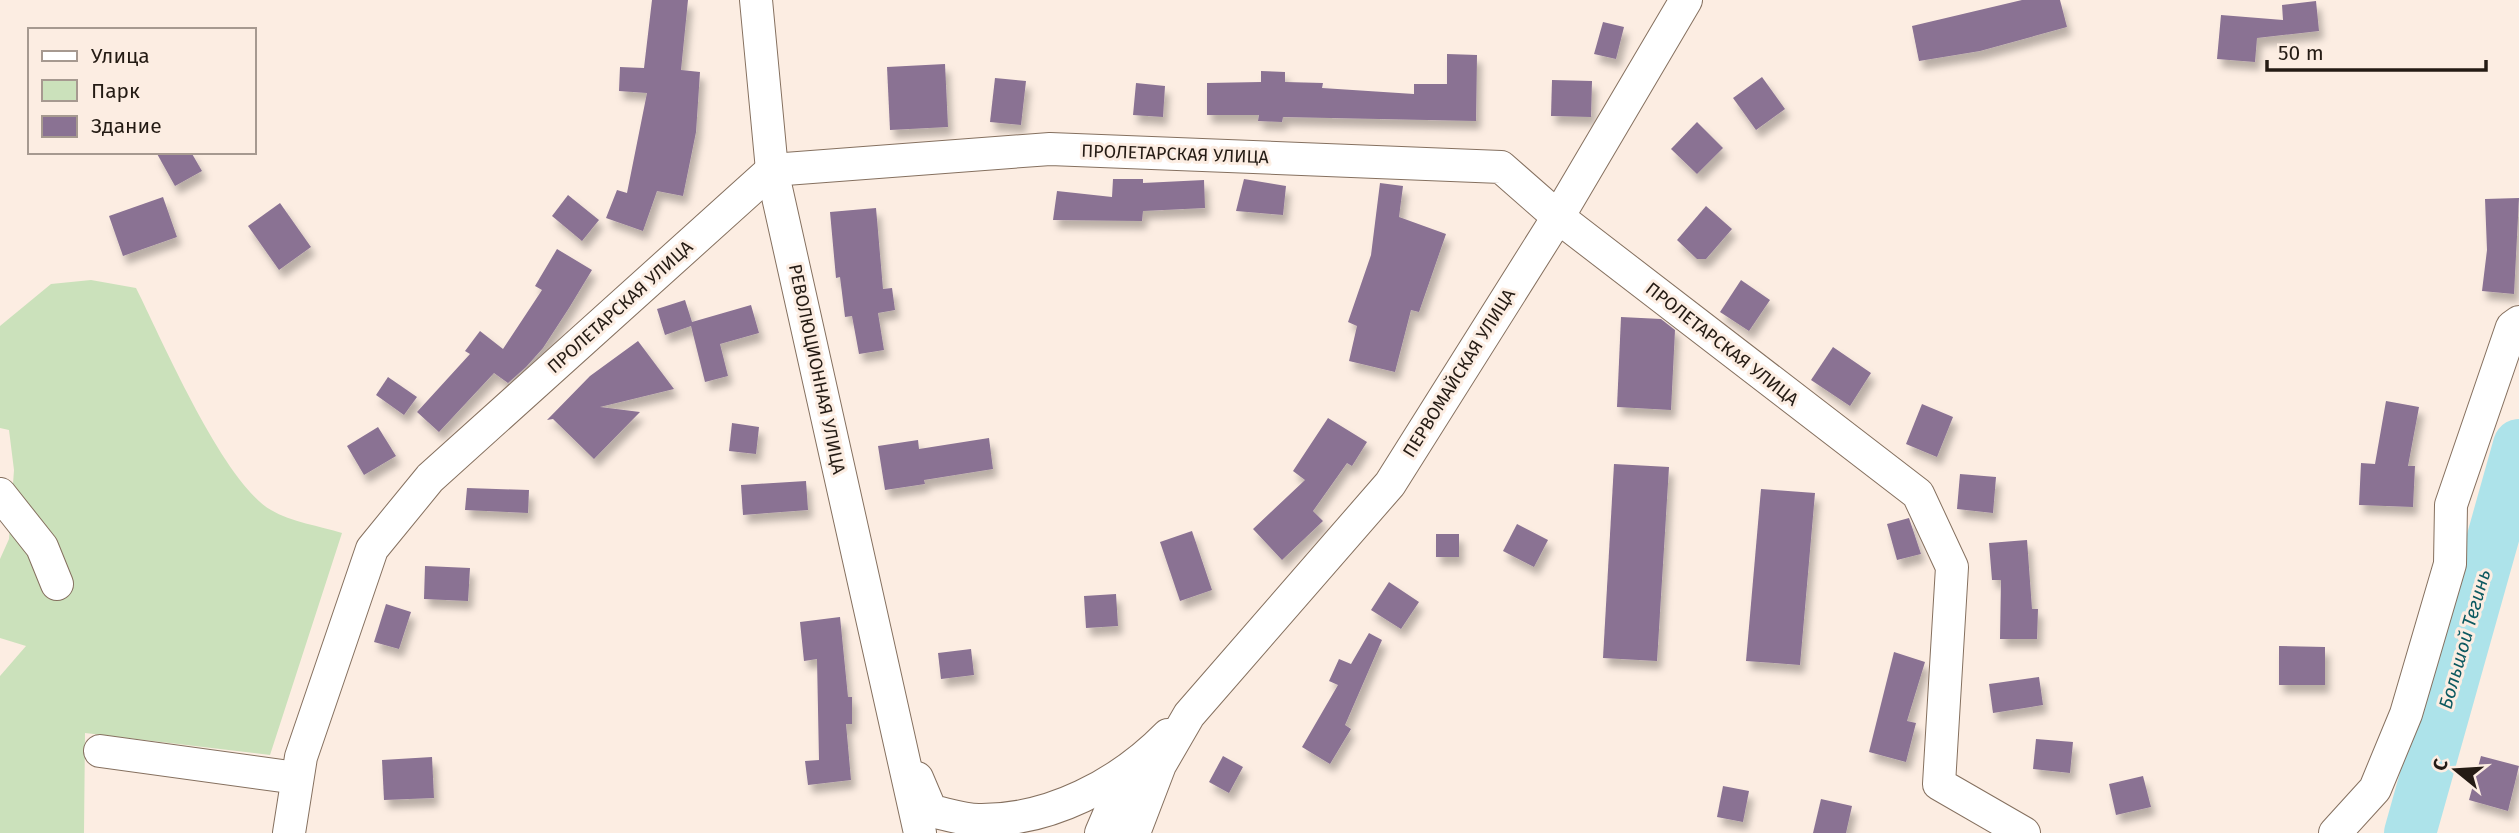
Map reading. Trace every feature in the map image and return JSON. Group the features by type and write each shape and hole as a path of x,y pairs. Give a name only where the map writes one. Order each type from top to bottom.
{"street":[{"name":"РЕВОЛЮЦИОННАЯ УЛИЦА","path":"756,0 772,170 898,735 930,826"},
{"name":"ПЕРВОМАЙСКАЯ УЛИЦА","path":"1134,833 1151,764 1189,715 1390,484 1558,217 1686,0"},
{"name":"ПРОЛЕТАРСКАЯ УЛИЦА","path":"289,833 301,757 372,549 430,478 772,170 1050,149 1501,167 1558,217 1918,494 1952,567 1939,784 2024,833"},
{"path":"2335,833 2375,789 2406,714 2450,564 2451,505 2512,327 2519,322"},
{"path":"0,494 42,547 57,584"},
{"path":"100,751 297,778"},
{"path":"930,826 1022,816 1062,806 1151,764"},
{"path":"1101,833 1110,812 1151,764"}],"green space":[{"path":"91,280 136,288 214,442 253,495 279,514 342,533 270,755 85,733 84,833 0,833 0,676 26,646 0,638 0,559 9,539 14,470 9,430 0,428 0,326 51,284"}],"building":[{"path":"652,0 688,0 681,70 700,72 696,132 683,196 657,191 643,231 606,218 617,190 627,193 647,93 619,91 620,67 644,68"},
{"path":"2022,0 2060,0 2067,27 1980,51 1919,61 1912,26"},
{"path":"2316,1 2319,31 2257,38 2255,62 2217,59 2221,15 2283,20 2282,5"},
{"path":"1603,22 1624,27 1616,59 1594,54"},
{"path":"1447,54 1477,55 1476,121 1283,117 1282,122 1258,121 1259,115 1207,115 1207,83 1261,82 1261,71 1285,72 1285,82 1323,83 1322,88 1414,94 1414,84 1447,84"},
{"path":"945,64 948,127 890,130 887,67"},
{"path":"1762,77 1785,109 1756,130 1733,98"},
{"path":"995,78 1026,81 1021,125 990,122"},
{"path":"1552,80 1592,81 1591,117 1551,116"},
{"path":"1136,83 1165,86 1163,117 1133,115"},
{"path":"1697,122 1723,148 1697,174 1671,149"},
{"path":"157,154 192,154 202,171 175,186"},
{"path":"1113,179 1143,179 1143,183 1204,180 1205,208 1143,211 1142,221 1053,220 1057,191 1112,197"},
{"path":"1244,179 1286,186 1283,215 1236,211"},
{"path":"1380,183 1403,186 1399,217 1446,234 1419,312 1411,310 1395,372 1349,361 1357,326 1348,322 1371,255"},
{"path":"568,195 599,220 582,241 552,216"},
{"path":"163,197 177,237 123,256 109,216"},
{"path":"2519,198 2514,294 2482,291 2487,250 2485,199"},
{"path":"280,203 311,247 279,270 248,226"},
{"path":"1706,206 1732,229 1706,259 1697,259 1677,240"},
{"path":"876,208 883,289 892,288 895,310 878,313 884,350 859,354 852,316 845,317 840,277 836,278 830,212"},
{"path":"557,249 592,270 569,308 543,348 526,367 508,383 494,373 439,432 417,412 470,354 465,351 480,331 503,349 542,290 535,286"},
{"path":"1741,280 1770,300 1749,331 1720,312"},
{"path":"685,300 692,322 751,305 759,333 720,344 728,376 705,382 691,326 665,335 657,309"},
{"path":"1621,317 1661,319 1675,330 1671,410 1617,407"},
{"path":"638,341 674,389 600,407 640,412 594,459 553,419 547,420 590,376"},
{"path":"1833,347 1871,373 1850,406 1811,380"},
{"path":"388,377 417,397 404,415 376,395"},
{"path":"2386,401 2419,407 2408,466 2415,466 2413,507 2359,505 2361,463 2375,464"},
{"path":"1922,404 1953,417 1937,457 1906,444"},
{"path":"1328,418 1367,442 1352,466 1347,463 1313,511 1323,521 1282,560 1253,529 1305,480 1293,471"},
{"path":"732,423 759,427 756,454 729,451"},
{"path":"378,427 396,456 364,475 347,446"},
{"path":"989,438 993,469 924,480 925,484 885,490 878,446 918,440 919,449"},
{"path":"1614,464 1669,467 1657,661 1603,658"},
{"path":"1960,474 1996,477 1993,513 1957,509"},
{"path":"806,481 808,510 743,515 741,485"},
{"path":"467,488 529,490 528,513 465,510"},
{"path":"1761,489 1815,493 1800,665 1746,661"},
{"path":"1909,518 1921,554 1897,560 1887,524"},
{"path":"1517,524 1548,540 1534,567 1503,551"},
{"path":"1192,531 1212,590 1180,601 1160,542"},
{"path":"1436,534 1459,534 1459,557 1436,557"},
{"path":"2027,540 2032,609 2038,609 2037,639 2000,639 2001,580 1992,580 1989,543"},
{"path":"425,566 470,568 468,601 424,599"},
{"path":"1389,582 1419,602 1401,629 1371,610"},
{"path":"1116,594 1118,626 1086,628 1084,596"},
{"path":"386,604 411,612 399,649 374,642"},
{"path":"840,617 848,697 852,697 852,724 846,724 851,780 808,785 805,761 819,760 817,659 804,661 800,622"},
{"path":"1369,633 1382,640 1345,725 1351,729 1330,764 1302,747 1338,685 1329,681 1339,659 1351,664"},
{"path":"2279,646 2325,647 2325,685 2279,685"},
{"path":"971,649 974,675 941,679 938,653"},
{"path":"1894,652 1925,662 1907,721 1916,723 1906,762 1869,752"},
{"path":"2039,677 2043,705 1993,713 1989,684"},
{"path":"2036,739 2073,742 2070,773 2033,769"},
{"path":"1223,756 1243,767 1229,793 1209,782"},
{"path":"2481,756 2519,766 2508,811 2469,800"},
{"path":"432,757 434,798 384,800 382,760"},
{"path":"2143,776 2151,807 2116,815 2109,784"},
{"path":"1723,786 1749,791 1743,822 1717,817"},
{"path":"1821,799 1852,806 1846,833 1813,833"}],"waterway":[{"name":"Большой Тегинь","path":"2410,833 2519,445"}]}
